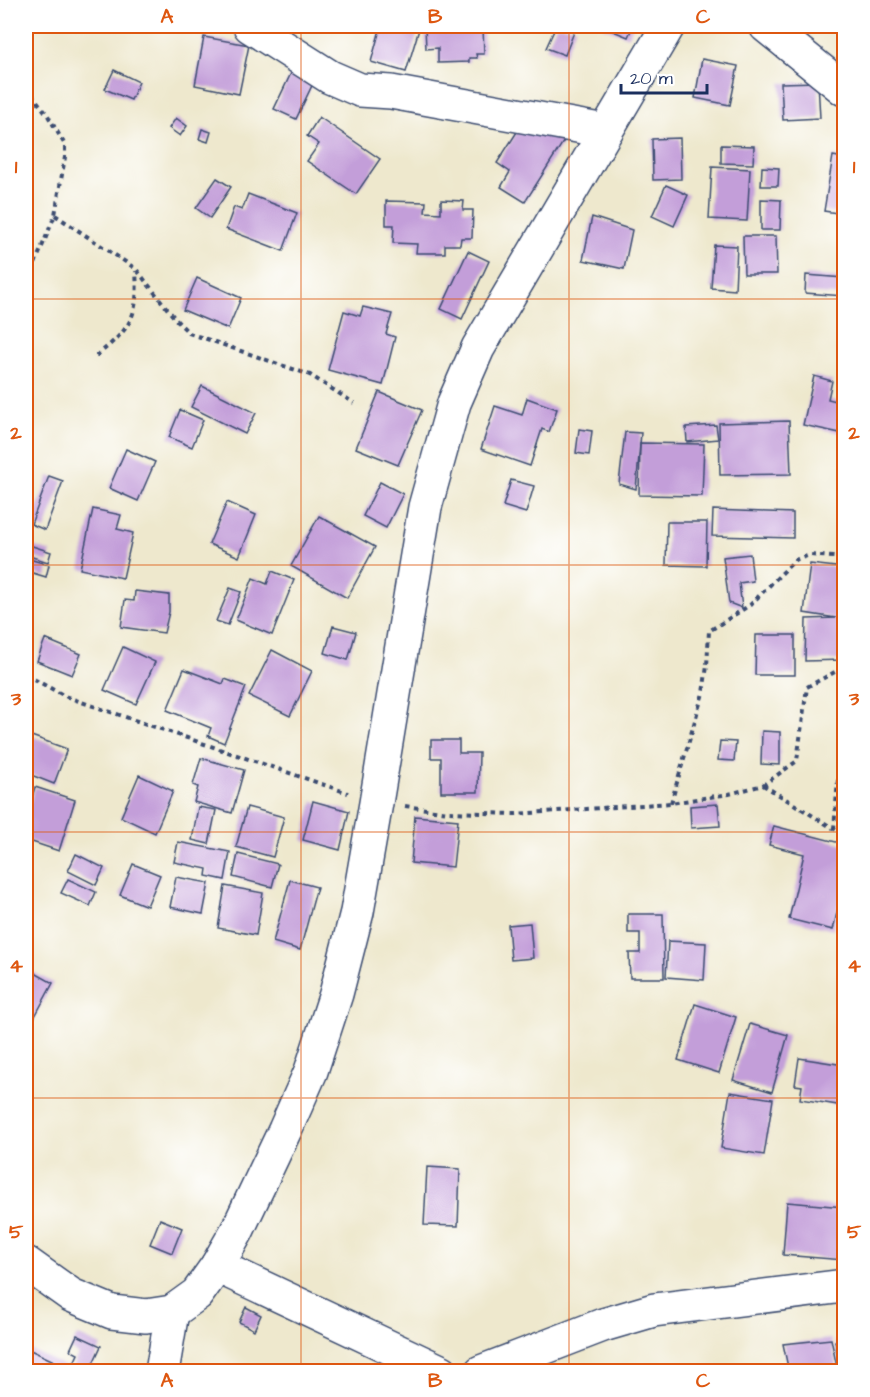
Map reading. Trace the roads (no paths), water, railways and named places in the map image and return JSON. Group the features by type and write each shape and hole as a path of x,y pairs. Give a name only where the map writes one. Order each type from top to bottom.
{"street":[{"path":"250,26 330,77 360,90 391,92 605,131"},
{"path":"26,1263 71,1295 112,1312 146,1316 172,1312 197,1294 217,1266 237,1231 311,1071 336,994 357,912 425,507 454,403 478,348 668,26"},
{"path":"766,26 844,89"},
{"path":"217,1266 442,1371"},
{"path":"481,1371 603,1325 654,1310 844,1286"},
{"path":"162,1371 172,1312"}]}
